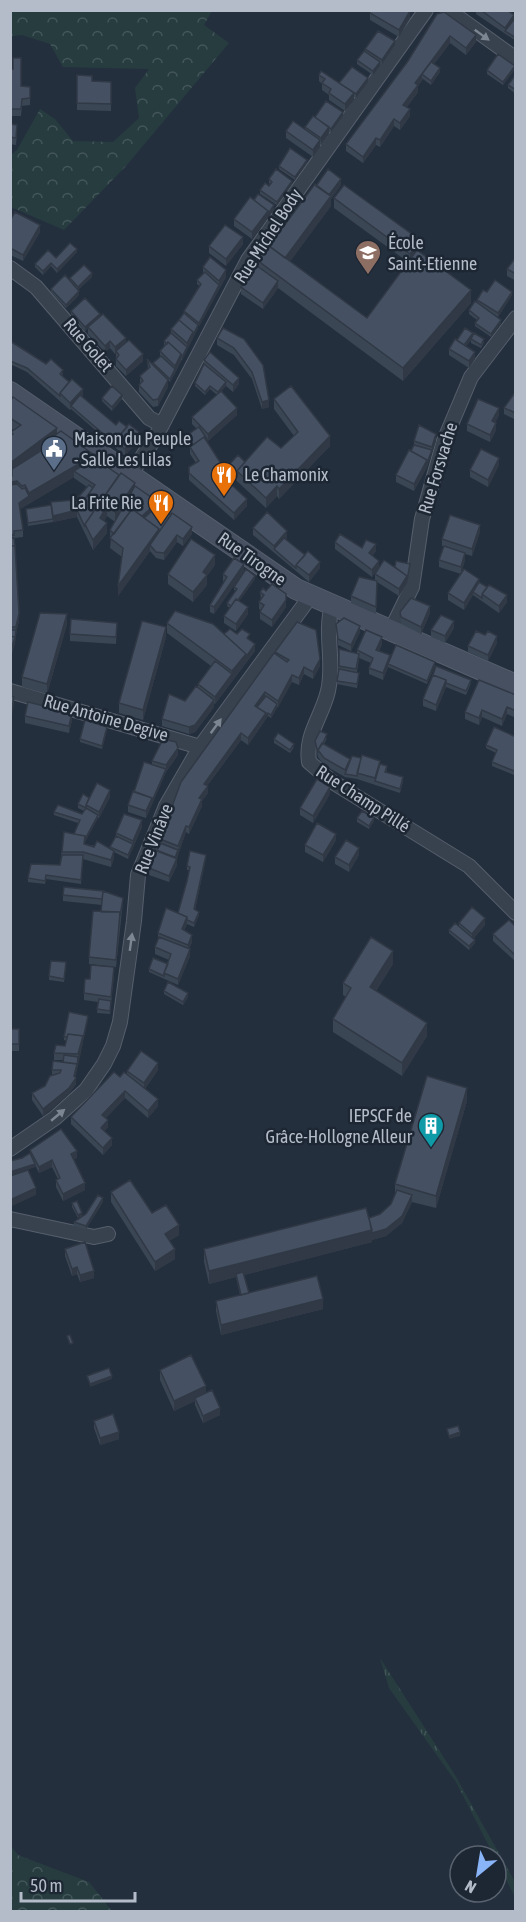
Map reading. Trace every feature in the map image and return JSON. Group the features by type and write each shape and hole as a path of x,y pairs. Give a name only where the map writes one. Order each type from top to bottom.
{"street":[{"name":"Rue Michel Body","path":"130,475 162,425 248,260 426,10"},
{"path":"448,10 516,59"},
{"name":"Rue Golet","path":"10,268 36,287 149,418 162,425"},
{"name":"Rue Forsvache","path":"391,630 412,587 422,519 444,441 471,377 516,318"},
{"name":"Rue Tirogne","path":"10,392 310,597 516,685"},
{"name":"Rue Vinâve","path":"10,1149 55,1118 87,1090 113,1046 122,1006 138,875 166,806 200,747 310,597"},
{"name":"Rue Champ Pillé","path":"332,606 329,618 331,665 328,690 310,731 307,749 309,762 331,781 469,866 516,913"},
{"name":"Rue Antoine Degive","path":"10,691 200,747"},
{"path":"11,1219 94,1238 108,1234"}],"green space":[{"path":"11,10 212,11 204,25 229,43 126,166 64,230 11,207 11,155 17,150 40,109 55,119 73,141 113,142 139,118 135,88 149,69 63,67 50,44 22,35 11,36"},
{"path":"380,1658 455,1775 494,1844 488,1844 456,1782 389,1688"},
{"path":"10,1845 18,1855 89,1882 112,1911 11,1911"},
{"path":"508,1870 515,1882 515,1897 508,1883"}],"building":[{"path":"371,10 410,11 399,30 370,13"},
{"path":"481,10 507,10 514,15 505,28"},
{"path":"444,12 476,35 466,48 450,36 415,83 418,85 403,105 410,109 400,123 394,119 380,140 376,138 363,157 346,144 408,61 437,14"},
{"path":"516,17 516,38 505,31"},
{"path":"378,31 395,41 382,60 365,49"},
{"path":"364,51 380,62 373,71 357,60"},
{"path":"498,54 515,66 503,82 487,70"},
{"path":"13,58 21,58 21,86 30,87 30,98 22,99 21,109 10,109 10,69 13,69"},
{"path":"431,62 440,68 431,81 422,74"},
{"path":"352,67 368,78 356,94 339,83"},
{"path":"321,71 354,93 345,104 329,93 331,89 322,83 325,79 319,75"},
{"path":"516,74 516,90 508,85"},
{"path":"77,75 92,76 92,81 111,82 111,104 77,103"},
{"path":"326,101 343,112 331,129 315,117"},
{"path":"313,116 329,127 321,138 305,127"},
{"path":"293,121 320,140 313,150 286,131"},
{"path":"10,124 17,125 16,138 10,137"},
{"path":"290,148 307,160 295,177 279,166"},
{"path":"276,169 292,181 277,202 260,190 265,183 269,186 272,182 269,179"},
{"path":"328,169 341,179 329,195 316,186"},
{"path":"315,184 331,196 285,258 269,246"},
{"path":"344,185 420,240 410,254 334,198"},
{"path":"258,194 274,205 268,214 268,211 254,200"},
{"path":"250,197 268,211 252,232 234,219"},
{"path":"15,212 40,225 23,255 10,248 10,221"},
{"path":"225,225 243,237 226,259 209,246"},
{"path":"70,243 77,249 57,269 51,263 43,271 35,264 48,250 56,258"},
{"path":"268,245 367,318 417,250 471,290 403,368 257,260"},
{"path":"210,257 226,270 219,281 203,267"},
{"path":"516,257 516,274 507,269"},
{"path":"84,265 92,273 78,287 70,278"},
{"path":"257,266 278,281 263,303 241,287"},
{"path":"205,272 219,285 199,323 184,311 201,284 197,280"},
{"path":"65,275 79,291 66,305 51,289"},
{"path":"495,280 512,292 498,313 477,300 483,290 487,292"},
{"path":"85,298 100,314 85,327 71,311"},
{"path":"475,301 501,320 491,334 475,323 479,318 469,310"},
{"path":"184,313 198,325 193,335 193,332 178,321"},
{"path":"103,314 126,338 115,347 110,341 105,346 88,327"},
{"path":"179,320 193,332 187,343 171,329"},
{"path":"223,328 244,339 263,365 269,400 262,402 252,372 234,348 217,338"},
{"path":"465,328 473,333 464,345 457,340"},
{"path":"171,333 187,347 182,357 168,342 167,344 164,341"},
{"path":"474,333 484,339 481,345 471,339"},
{"path":"455,339 475,352 469,361 449,349"},
{"path":"129,340 143,354 126,370 116,359 119,355 116,351"},
{"path":"10,341 46,364 51,359 63,370 60,374 69,382 60,396 27,368 10,361"},
{"path":"168,342 181,354 175,366 160,351"},
{"path":"210,352 239,378 233,385 204,360"},
{"path":"161,356 175,369 170,379 153,363"},
{"path":"147,359 168,380 158,399 153,400 139,385 143,381 140,376 150,367"},
{"path":"204,364 226,382 218,392 210,386 205,392 195,383"},
{"path":"72,379 83,389 70,403 60,393"},
{"path":"112,386 122,395 112,407 102,398"},
{"path":"291,386 330,436 279,489 277,486 266,498 237,471 267,437 281,448 298,432 274,399"},
{"path":"221,391 237,408 208,434 192,417"},
{"path":"516,391 516,413 504,408"},
{"path":"80,395 116,425 119,421 127,427 115,444 71,406"},
{"path":"13,397 57,428 10,463 10,436 13,434 11,432 21,425 10,418 10,401"},
{"path":"478,399 499,408 492,421 496,423 490,435 467,424"},
{"path":"129,424 139,432 125,449 115,441"},
{"path":"419,425 436,434 432,447 414,441"},
{"path":"199,427 207,439 204,437 193,445 186,436"},
{"name":"Maison du Peuple - Salle Les Lilas","path":"61,431 94,455 29,493 25,485 22,486 17,481 11,482 12,469 50,445 47,441"},
{"path":"204,437 225,470 215,476 222,482 225,479 247,499 234,513 189,473 189,467 199,461 190,447"},
{"path":"414,445 432,450 427,463 427,460 411,451"},
{"path":"481,449 499,458 488,480 470,470"},
{"path":"409,450 427,460 414,484 396,475"},
{"path":"238,455 245,462 237,471 237,477 226,468"},
{"path":"94,458 119,475 85,527 77,510 95,485 74,471"},
{"path":"121,473 135,483 115,512 107,506 100,518 107,523 93,540 85,524"},
{"path":"10,482 11,485 17,484 22,489 25,488 29,496 19,503 23,530 14,531 14,535 10,535"},
{"path":"89,485 93,488 77,510 74,502"},
{"path":"135,486 158,502 142,516 132,509 114,534 110,530"},
{"path":"74,500 77,510 53,516 51,502"},
{"path":"51,505 53,519 28,523 26,509"},
{"path":"158,506 171,515 159,532 159,529 144,518"},
{"path":"132,509 159,529 118,586 123,548 110,538"},
{"path":"267,512 287,531 274,546 253,528"},
{"path":"172,513 192,527 183,539 177,535 164,553 156,552 150,545"},
{"path":"450,515 480,525 472,549 442,539"},
{"path":"340,534 362,548 366,540 376,544 369,553 379,561 372,570 335,542"},
{"path":"10,538 14,538 15,546 10,546"},
{"path":"284,538 305,555 296,568 274,549"},
{"path":"191,539 215,555 203,572 207,575 193,592 168,574"},
{"path":"10,546 15,546 19,613 16,627 10,627"},
{"path":"444,546 465,553 461,567 439,560"},
{"path":"308,551 320,562 309,575 296,565"},
{"path":"234,558 244,564 214,607 210,605 227,577 223,574"},
{"path":"384,560 407,576 399,589 375,574"},
{"path":"396,561 410,564 407,580 407,576 395,567"},
{"path":"246,569 255,576 231,606 227,603 237,589 234,587"},
{"path":"464,569 479,579 464,603 448,593"},
{"path":"359,577 377,581 376,607 351,596"},
{"path":"479,582 487,587 482,598 473,592"},
{"path":"272,584 286,594 286,600 272,620 260,612 264,605 259,602 264,595 260,592 263,588 266,591"},
{"path":"489,585 507,595 499,606 482,594"},
{"path":"411,598 430,606 421,627 401,617 400,612"},
{"path":"236,599 248,607 236,624 224,616"},
{"path":"175,611 213,624 246,654 232,671 167,623"},
{"path":"40,613 67,614 47,684 22,677"},
{"path":"441,615 454,621 445,636 431,630"},
{"path":"344,618 360,626 351,645 338,639 336,624"},
{"path":"71,619 117,623 116,637 70,634"},
{"path":"142,621 166,627 143,710 119,703"},
{"path":"297,622 316,630 320,659 313,672 304,667 299,678 292,675 278,701 265,692 255,706 266,713 248,738 241,733 204,784 208,786 199,798 202,799 189,827 186,826 178,846 160,839 181,782 274,653 287,662 289,660 275,652"},
{"path":"230,629 237,634 242,629 250,634 247,638 255,644 246,657 246,654 224,634"},
{"path":"10,630 16,630 15,640 15,637 10,636"},
{"path":"366,630 382,637 376,650 390,655 383,673 369,668 373,658 357,650"},
{"path":"476,631 485,635 488,631 497,636 488,655 468,646"},
{"path":"10,636 15,637 10,653"},
{"path":"396,645 435,662 427,681 388,664"},
{"path":"339,649 359,654 356,669 339,666"},
{"path":"215,661 232,674 215,697 198,684"},
{"path":"436,666 471,680 466,691 433,675"},
{"path":"339,669 359,673 357,684 337,681"},
{"path":"433,675 446,680 436,705 423,699"},
{"path":"479,680 516,695 516,708 514,710 507,707 502,719 482,710 479,718 465,712"},
{"path":"196,686 214,700 195,725 189,727 162,719 169,694 185,701"},
{"path":"10,696 14,697 11,713 10,713"},
{"path":"266,696 277,704 271,715 268,713 266,717 266,713 257,707"},
{"path":"28,702 72,713 69,726 25,716"},
{"path":"85,720 107,727 102,746 80,739"},
{"path":"494,727 516,737 514,771 492,762 497,750 486,745"},
{"path":"320,731 327,734 318,753 315,741"},
{"path":"278,733 294,744 290,750 274,739"},
{"path":"163,739 176,742 178,748 166,765 152,761"},
{"path":"322,743 350,759 345,770 324,758 318,750"},
{"path":"362,755 380,761 375,778 357,773"},
{"path":"352,756 361,758 357,776 345,774"},
{"path":"144,762 166,769 152,801 152,798 134,792"},
{"path":"380,764 387,766 385,772 403,777 400,789 375,781"},
{"path":"317,779 330,787 313,816 300,808"},
{"path":"97,783 110,790 99,812 86,805"},
{"path":"133,791 152,798 146,811 128,805"},
{"path":"83,794 89,798 86,808 78,804"},
{"path":"58,805 82,814 86,808 98,815 85,839 85,836 74,834 80,820 54,812"},
{"path":"362,811 374,818 369,826 357,818"},
{"path":"124,814 142,820 133,841 116,833"},
{"path":"317,823 336,834 323,855 305,845"},
{"path":"64,832 85,836 84,844 94,847 97,841 114,851 111,860 83,852 62,852"},
{"path":"116,836 133,844 128,855 110,847"},
{"path":"346,840 359,848 349,865 335,857"},
{"path":"160,843 178,850 175,858 157,851"},
{"path":"156,850 177,858 169,876 149,868"},
{"path":"190,851 206,855 194,909 199,912 194,923 178,913 190,867 187,866"},
{"path":"62,855 83,855 81,880 46,875 45,881 28,878 31,864 60,865"},
{"path":"64,887 103,891 102,899 63,895"},
{"path":"103,891 123,898 120,916 120,912 101,912"},
{"path":"472,907 485,918 472,934 459,923"},
{"path":"166,908 187,917 182,929 192,935 188,945 158,933"},
{"path":"93,911 120,912 116,960 89,957"},
{"path":"509,920 516,927 516,956 493,934"},
{"path":"455,923 475,940 469,946 449,930"},
{"path":"159,937 190,949 178,979 164,973 171,954 155,947"},
{"path":"371,937 393,951 370,987 427,1023 402,1063 333,1019 351,988 343,983"},
{"path":"153,958 168,964 164,976 149,969"},
{"path":"51,961 66,962 64,979 49,976"},
{"path":"91,965 114,967 111,997 84,993 85,979 90,979"},
{"path":"168,982 188,993 183,1002 164,991"},
{"path":"99,999 111,1001 110,1011 97,1009"},
{"path":"69,1012 88,1016 83,1039 83,1036 68,1034 64,1037"},
{"path":"10,1029 19,1029 19,1044 10,1044"},
{"path":"68,1034 83,1036 78,1054 54,1053 56,1045 65,1046"},
{"path":"141,1051 158,1063 144,1083 127,1071"},
{"path":"64,1055 78,1057 77,1067 77,1064 63,1062"},
{"path":"53,1061 77,1064 74,1076 76,1078 69,1088 43,1109 32,1093 45,1086 50,1076 60,1073 61,1070 52,1070"},
{"path":"114,1072 120,1077 124,1072 158,1099 148,1111 125,1091 102,1115 108,1120 101,1128 112,1138 103,1148 71,1117"},
{"name":"IEPSCF de Grâce-Hollogne Alleur","path":"427,1076 467,1088 436,1196 395,1184"},
{"path":"61,1129 77,1151 71,1154 85,1183 63,1194 56,1180 60,1178 52,1160 39,1167 30,1150"},
{"path":"30,1153 35,1164 10,1172 10,1161"},
{"path":"28,1170 36,1188 10,1200 10,1176"},
{"path":"130,1180 152,1213 166,1205 179,1225 165,1234 175,1249 155,1262 111,1192"},
{"path":"397,1190 412,1195 402,1216 386,1229 372,1233 369,1218 380,1214 391,1204"},
{"path":"98,1195 103,1198 86,1226 74,1222 86,1214"},
{"path":"77,1201 82,1213 78,1215 72,1203"},
{"path":"366,1208 372,1230 209,1271 204,1249"},
{"path":"85,1242 94,1271 80,1275 77,1267 72,1269 65,1249"},
{"path":"243,1272 249,1293 241,1295 236,1274"},
{"path":"317,1276 323,1299 221,1325 216,1301"},
{"path":"70,1335 73,1343 70,1344 67,1336"},
{"path":"191,1355 206,1386 174,1401 160,1370"},
{"path":"109,1368 112,1376 90,1384 87,1376"},
{"path":"212,1390 220,1408 203,1416 195,1398"},
{"path":"113,1414 119,1432 100,1438 94,1421"},
{"path":"458,1426 460,1432 449,1436 447,1429"}],"place":[{"name":"École Saint-Etienne","path":"368,276"},
{"name":"Maison du Peuple - Salle Les Lilas","path":"54,472"},
{"name":"Le Chamonix","path":"224,498"},
{"name":"La Frite Rie","path":"161,526"},
{"name":"IEPSCF de Grâce-Hollogne Alleur","path":"431,1149"}]}
